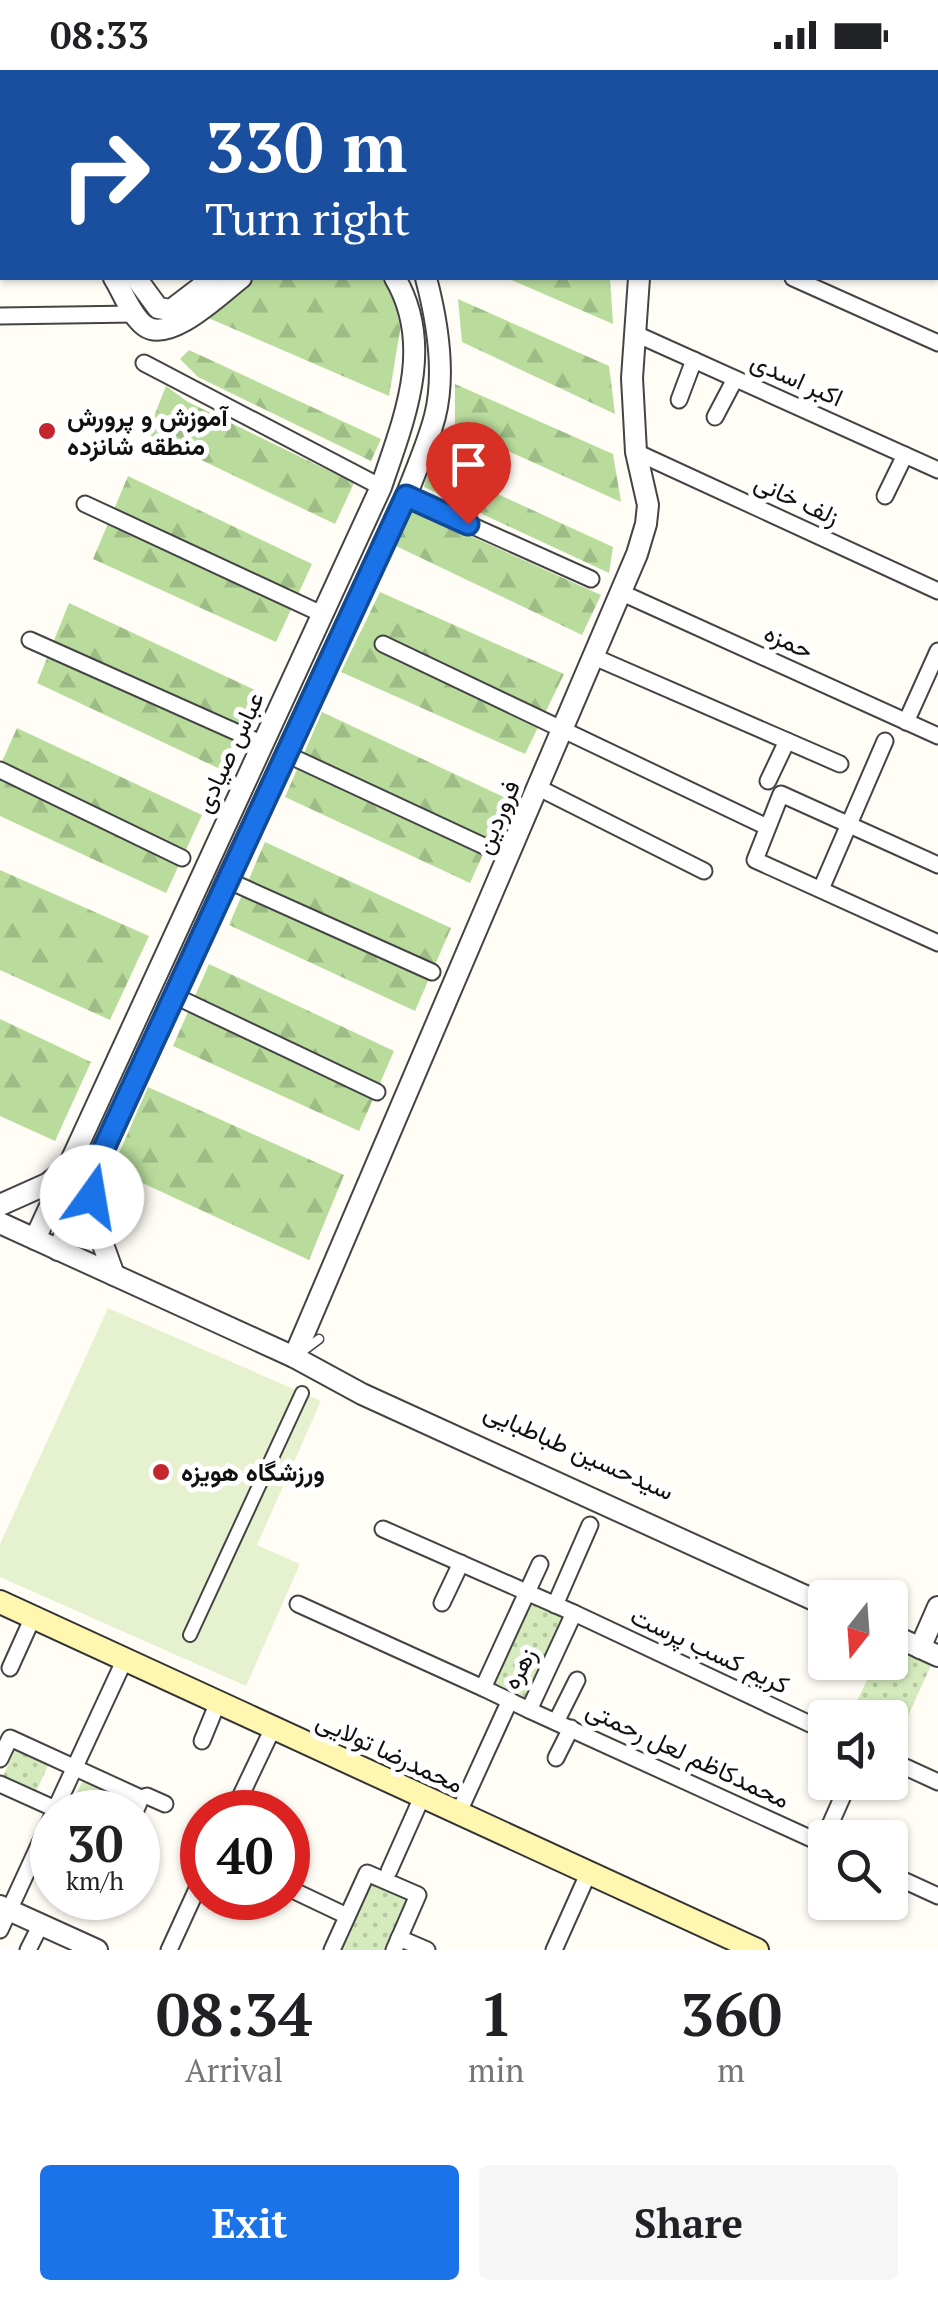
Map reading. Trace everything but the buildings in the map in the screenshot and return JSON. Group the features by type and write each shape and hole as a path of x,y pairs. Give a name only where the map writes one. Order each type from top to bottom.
{"main road":[{"name":"محمدرضا تولایی","path":"0,1602 588,1874 720,1943 757,1950"}],"street":[{"path":"115,280 139,319 155,330 171,330 238,280"},
{"path":"137,280 158,308"},
{"path":"0,316 139,319 158,308 171,310 210,280"},
{"name":"عباس صیادی","path":"35,1239 381,487 406,416 414,375 416,343 403,292 395,280"},
{"name":"عباس صیادی","path":"58,1250 406,496 436,412 440,378 426,280"},
{"name":"فروردین","path":"294,1357 638,554 648,505 636,452 632,378 638,280"},
{"path":"798,280 938,343"},
{"name":"اکبر اسدی","path":"636,334 938,470"},
{"path":"680,400 694,360"},
{"path":"144,363 381,487"},
{"path":"715,418 735,378"},
{"name":"زلف خانی","path":"636,452 938,591"},
{"path":"885,496 904,455"},
{"path":"406,496 591,579"},
{"path":"85,504 324,615"},
{"name":"حمزه","path":"620,592 938,736"},
{"path":"30,640 263,744"},
{"path":"383,644 767,827"},
{"path":"906,722 938,652"},
{"path":"592,656 840,764"},
{"path":"768,781 788,741"},
{"path":"822,889 885,741"},
{"path":"286,754 486,847"},
{"path":"0,770 182,858"},
{"path":"537,787 704,871"},
{"path":"938,865 780,794 755,860 938,943"},
{"path":"227,880 432,972"},
{"path":"174,996 377,1092"},
{"path":"0,1205 47,1184 69,1167"},
{"path":"91,1176 97,1228 114,1275"},
{"name":"سیدحسین طباطبایی","path":"0,1223 294,1357 338,1370 365,1388 808,1596"},
{"name":"سیدحسین طباطبایی","path":"365,1388 808,1584"},
{"path":"190,1635 302,1393"},
{"path":"555,1604 590,1525"},
{"path":"382,1529 574,1614"},
{"path":"442,1603 461,1563"},
{"name":"زهره","path":"540,1564 483,1688 529,1710 574,1614"},
{"path":"298,1604 483,1688"},
{"path":"908,1631 930,1645 938,1608"},
{"name":"کریم کسب پرست","path":"574,1614 808,1723"},
{"path":"10,1668 32,1617"},
{"path":"66,1790 125,1659"},
{"path":"556,1758 577,1680"},
{"path":"458,1814 510,1700"},
{"path":"202,1741 218,1702"},
{"name":"محمدکاظم لعل رحمتی","path":"529,1710 808,1837"},
{"path":"243,1790 272,1728"},
{"path":"0,1759 10,1738 112,1790"},
{"path":"908,1768 938,1782"},
{"path":"0,1784 30,1800"},
{"path":"389,1871 422,1797"},
{"path":"160,1802 165,1804"},
{"path":"0,1930 5,1908 30,1861"},
{"path":"332,1950 367,1873 418,1895 396,1944 426,1950"},
{"path":"554,1950 588,1874"},
{"path":"908,1882 938,1896"},
{"path":"310,1898 348,1916"},
{"path":"5,1908 97,1950"},
{"path":"169,1950 183,1920"},
{"path":"28,1950 41,1924"}],"lane":[{"path":"294,1357 320,1339"}],"green space":[{"path":"243,280 384,280 402,319 389,396 206,317"},
{"path":"512,280 610,280 613,324"},
{"path":"458,299 609,366 615,414 462,342"},
{"path":"189,350 381,439 371,461 198,377 180,359"},
{"path":"455,384 613,454 621,502 455,427"},
{"path":"166,386 188,402 354,483 335,524 147,434"},
{"path":"430,463 613,547 609,573 424,487"},
{"path":"128,476 312,564 276,642 93,559"},
{"path":"413,510 601,595 582,635 396,546"},
{"path":"380,592 564,674 525,754 341,672"},
{"path":"69,603 257,691 222,770 37,683"},
{"path":"322,712 508,799 470,883 285,797"},
{"path":"17,728 202,815 166,893 0,816 0,766"},
{"path":"265,842 451,928 415,1011 229,925"},
{"path":"0,870 149,936 110,1020 0,970"},
{"path":"209,964 394,1051 359,1131 173,1046"},
{"path":"0,1019 91,1062 55,1141 0,1116"},
{"path":"148,1087 344,1175 309,1260 112,1169"},
{"name":"ورزشگاه هویزه","path":"108,1308 321,1401 257,1545 300,1564 246,1686 0,1577 0,1544"},
{"path":"527,1601 565,1618 529,1701 490,1684"},
{"path":"908,1649 933,1661 908,1716 908,1700 858,1700 867,1680 908,1680"},
{"path":"18,1744 51,1759 37,1790 3,1776"},
{"path":"84,1778 110,1790 78,1790"},
{"path":"368,1878 413,1897 389,1950 336,1950"}],"place":[{"name":"آموزش و پرورش منطقه شانزده","path":"47,431"},
{"name":"ورزشگاه هویزه","path":"161,1472"}],"route":[{"path":"92,1197 91,1176 406,496 468,524"}]}
